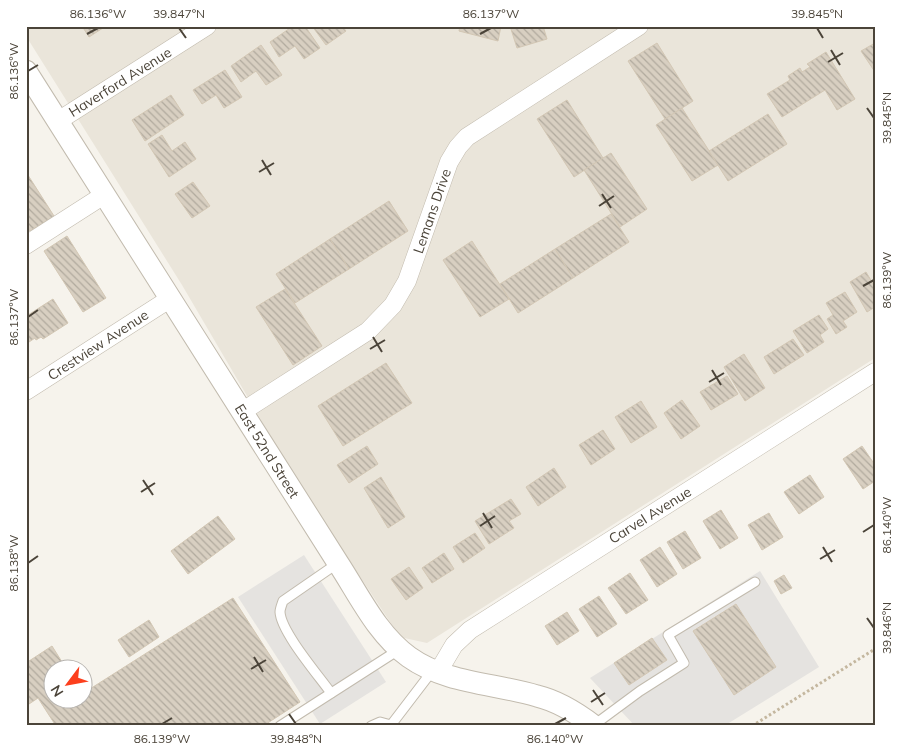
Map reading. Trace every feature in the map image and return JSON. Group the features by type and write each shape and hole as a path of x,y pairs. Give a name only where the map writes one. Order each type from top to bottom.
{"street":[{"name":"Haverford Avenue","path":"58,121 207,26"},
{"name":"Lemans Drive","path":"242,411 368,331 393,305 407,281 448,162 461,143 475,131 639,26"},
{"name":"East 52nd Street","path":"26,71 377,623 400,649 415,660 436,671 466,681 548,699 594,726"},
{"path":"26,245 104,195"},
{"name":"Crestview Avenue","path":"26,391 171,298"},
{"name":"Carvel Avenue","path":"436,671 454,645 470,630 875,372"}],"lane":[{"path":"331,693 302,654 280,613 283,601 338,563"},
{"path":"594,726 640,691 684,663 668,635 755,582"},
{"path":"280,726 400,649"},
{"path":"371,726 380,722 391,726 436,671"}],"path":[{"path":"752,726 875,650"}],"shaded area":[{"path":"26,26 875,26 875,358 427,643 400,637 298,483 182,285 26,36"},
{"path":"304,555 386,682 320,724 238,597"},
{"path":"760,571 819,667 724,726 635,726 590,678"}],"building":[{"path":"82,26 106,26 89,37"},
{"path":"293,26 305,26 320,48 304,59 295,46 279,57 270,42"},
{"path":"312,26 342,26 346,31 326,45"},
{"path":"460,26 501,26 498,41 459,31"},
{"path":"510,26 543,26 547,39 517,48"},
{"path":"657,43 693,101 665,119 628,61"},
{"path":"875,43 875,72 861,51"},
{"path":"261,45 282,75 266,85 256,71 241,82 231,66"},
{"path":"826,52 855,99 837,110 825,90 782,117 767,94 790,80 788,76 800,68 802,72 810,67 807,64"},
{"path":"225,70 242,97 224,108 216,95 202,104 193,90"},
{"path":"171,95 184,115 145,141 132,120"},
{"path":"567,100 603,158 574,177 537,119"},
{"path":"682,108 718,165 692,181 656,125"},
{"path":"768,114 787,144 728,181 709,151"},
{"path":"162,135 172,151 185,142 196,159 169,177 148,144"},
{"path":"611,153 647,209 620,227 584,170"},
{"path":"26,172 54,216 30,231 26,224"},
{"path":"193,182 210,206 192,218 175,194"},
{"path":"389,201 408,231 349,269 330,239"},
{"path":"611,214 629,242 573,278 555,249"},
{"path":"67,236 106,298 83,312 44,251"},
{"path":"330,239 349,269 295,303 276,274"},
{"path":"472,241 509,299 480,317 443,260"},
{"path":"555,249 573,278 518,313 500,284"},
{"path":"866,272 875,287 875,307 867,312 850,282"},
{"path":"285,289 322,346 293,365 256,307"},
{"path":"845,292 857,312 843,321 847,327 836,334 827,319 833,315 826,303"},
{"path":"53,299 68,323 43,339 41,337 36,340 35,338 26,344 26,312 28,315"},
{"path":"819,315 828,329 820,335 824,342 807,353 793,331"},
{"path":"793,339 804,355 774,374 764,357"},
{"path":"744,354 765,388 745,401 724,367"},
{"path":"386,363 412,403 343,446 318,406"},
{"path":"727,376 738,394 711,410 700,392"},
{"path":"682,400 700,426 681,439 664,413"},
{"path":"641,401 657,427 631,443 615,417"},
{"path":"603,430 615,449 591,465 579,445"},
{"path":"367,446 378,464 349,483 337,465"},
{"path":"862,446 875,465 875,481 863,489 843,459"},
{"path":"554,468 566,487 538,506 526,487"},
{"path":"810,475 824,497 799,514 784,492"},
{"path":"381,477 405,517 388,528 364,488"},
{"path":"511,499 521,514 509,521 514,528 489,544 475,521"},
{"path":"721,510 738,538 720,549 703,521"},
{"path":"769,513 783,537 762,550 748,525"},
{"path":"218,516 235,539 188,574 171,551"},
{"path":"685,531 701,558 683,569 667,542"},
{"path":"475,533 485,548 463,563 453,547"},
{"path":"660,547 677,574 657,587 640,560"},
{"path":"444,553 454,569 432,583 422,568"},
{"path":"409,567 423,588 406,600 391,579"},
{"path":"630,573 648,600 626,614 608,588"},
{"path":"784,575 792,588 781,594 774,581"},
{"path":"599,596 617,624 597,637 579,609"},
{"path":"233,598 300,702 263,726 101,726 98,722 92,726 56,726 46,710 92,710 92,688"},
{"path":"736,604 776,667 734,695 693,631"},
{"path":"567,612 579,631 557,645 545,626"},
{"path":"149,620 159,637 129,657 118,640"},
{"path":"652,638 667,660 629,685 614,663"},
{"path":"52,646 61,660 42,660 42,704 38,698 29,704 26,700 26,663"}]}
